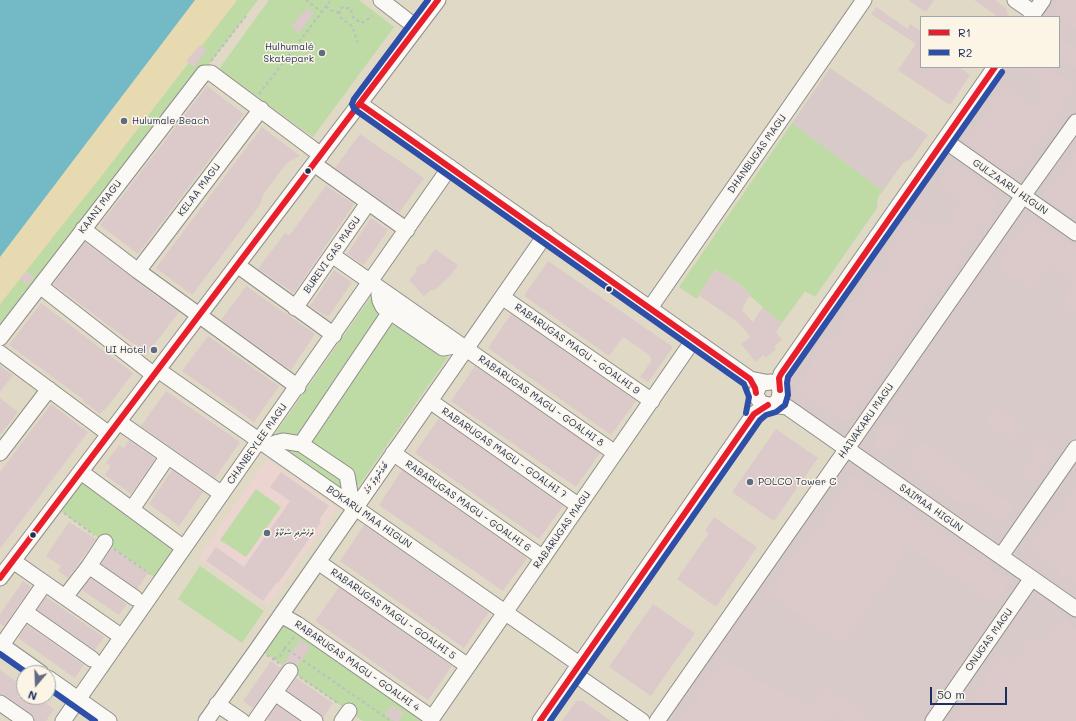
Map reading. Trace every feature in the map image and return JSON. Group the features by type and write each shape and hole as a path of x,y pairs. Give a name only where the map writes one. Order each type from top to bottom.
{"street":[{"path":"381,0 417,28"},
{"path":"122,637 45,583 5,567 81,472 438,0"},
{"name":"DHANBUGAS MAGU","path":"650,308 864,0"},
{"path":"1015,0 1032,15 1043,0"},
{"path":"540,721 754,414 762,408 781,374 994,68"},
{"path":"200,77 206,72 211,74 257,106 368,203 407,230"},
{"name":"KAANI MAGU","path":"0,338 200,77"},
{"path":"360,104 694,339 750,379 755,388 768,395"},
{"name":"KELAA MAGU","path":"138,271 257,106"},
{"name":"HAIVAKARU MAGU","path":"657,721 1076,122"},
{"name":"GULZAARU HIGUN","path":"944,140 1076,233"},
{"name":"CHANBEYLEE MAGU","path":"63,721 222,494 266,445 298,386 334,334 376,286 407,230 450,167"},
{"name":"BUREVI GAS MAGU","path":"295,308 368,203"},
{"path":"83,229 138,271 298,386"},
{"name":"ބޯގަންވިލާ މަގު","path":"206,721 318,562 351,504 393,453 430,401 461,346 502,297 546,234"},
{"name":"RABARUGAS MAGU - GOALHI 8","path":"332,256 615,453"},
{"path":"237,265 295,308 334,334"},
{"name":"BOKARU MAA HIGUN","path":"40,286 156,372 266,445 505,612 642,721"},
{"path":"376,286 383,307 390,312 443,348 461,346"},
{"name":"RABARUGAS MAGU - GOALHI 9","path":"502,297 652,401"},
{"path":"301,444 390,312"},
{"name":"RABARUGAS MAGU","path":"431,720 694,339"},
{"path":"0,353 109,434"},
{"path":"0,453 49,389"},
{"name":"SAIMAA HIGUN","path":"768,395 1076,609"},
{"name":"RABARUGAS MAGU - GOALHI 7","path":"430,401 579,506"},
{"path":"119,422 222,494"},
{"path":"266,445 283,441 301,444 347,475 351,504"},
{"path":"1001,556 1076,448"},
{"name":"RABARUGAS MAGU - GOALHI 6","path":"393,453 543,558"},
{"path":"132,509 168,456"},
{"path":"81,472 184,548"},
{"path":"65,597 105,542"},
{"name":"RABARUGAS MAGU - GOALHI 5","path":"318,562 468,666"},
{"path":"89,566 135,598"},
{"name":"ONUGAS MAGU","path":"933,721 1032,578"},
{"path":"29,665 1,646 45,583"},
{"path":"25,612 92,659"},
{"name":"RABARUGAS MAGU - GOALHI 4","path":"281,615 297,624 431,720"},
{"path":"255,721 290,671"},
{"path":"56,684 109,721"},
{"path":"274,693 315,721"},
{"path":"0,703 26,721"},
{"path":"218,704 242,721"}],"path":[{"path":"306,0 322,12"},
{"path":"257,106 330,0"},
{"path":"326,6 330,10 339,13"},
{"path":"358,43 352,26 341,18 339,13 340,8 349,8 353,17 361,22 366,21 372,16"},
{"path":"200,77 246,16"},
{"path":"274,659 280,656 296,635 292,632 297,624"},
{"path":"258,648 290,671 346,716"},
{"path":"285,648 391,721"}],"shaded area":[{"path":"1043,0 1076,0 1076,721 657,721 846,449 790,409 784,393 781,374 994,68 1060,68 1060,16 1032,16"},
{"path":"830,68 928,135 911,159 903,163 883,191 792,123"},
{"name":"ރެހެންދި ސްކޫލް","path":"267,459 337,508 268,606 198,558"}],"green space":[{"path":"237,0 258,0 0,338 0,304"},
{"path":"269,0 359,0 394,27 313,137 219,69"},
{"path":"792,123 883,191 878,197 877,208 815,297 805,291 782,323 762,308 763,307 750,296 745,290 746,289 723,273 722,274 716,270 698,295 699,296 697,299 679,287"},
{"path":"372,295 450,354 358,487 356,489 344,490 280,446 275,438 275,434"},
{"path":"81,472 184,548 161,582 54,506"},
{"path":"256,489 281,507 246,557 220,540"},
{"path":"200,566 264,611 242,643 178,599"},
{"path":"281,615 430,721 363,721 258,648"}],"sand":[{"name":"Hulumale Beach","path":"195,0 237,0 103,174 0,304 0,257"}],"water":[{"path":"0,0 195,0 0,257"}],"building":[{"path":"908,0 934,0 926,12"},
{"path":"974,0 995,0 1006,8 1009,16 997,16"},
{"path":"1062,0 1076,0 1076,29 1060,18 1060,16 1053,13"},
{"path":"876,7 908,29 910,24 920,30 920,68 960,68 970,75 950,105 898,70 916,44 871,14"},
{"path":"308,8 314,13 299,33 291,27 301,14 302,15"},
{"path":"1062,40 1076,49 1076,68 1060,57 1060,43"},
{"path":"200,45 207,50 194,67 186,61"},
{"path":"1021,68 1053,68 1051,70 1076,88 1019,170 1014,174 1006,173 971,147 968,139 1006,85 1034,105 1047,86"},
{"path":"207,86 244,114 138,254 100,225"},
{"path":"262,127 300,156 285,165 263,195 260,205 192,295 156,268"},
{"path":"360,134 424,178 399,213 335,168"},
{"path":"1076,152 1076,211 1072,217 1046,200 1048,197 1045,194 1053,183 1056,185 1066,171 1064,170"},
{"path":"955,164 999,198 995,203 997,205 990,215 993,217 986,227 982,224 954,265 958,268 943,290 939,287 931,300 930,299 848,419 842,421 837,420 795,389 813,364 810,362 827,338 831,341 846,318 844,316 874,270 882,275 892,259 885,254 905,227 916,218 925,224 928,219 941,228 946,224 961,202 939,186 947,169 950,171"},
{"path":"326,186 354,204 294,293 258,269 285,233 289,236"},
{"path":"371,218 388,230 364,265 347,254"},
{"path":"1029,218 1067,245 1069,243 1076,248 1076,283 1049,264 1031,290 996,266"},
{"path":"85,242 179,312 147,354 53,284"},
{"path":"435,249 458,265 451,275 434,291 432,289 424,296 409,280 417,271 415,269 422,263 424,265"},
{"path":"548,261 673,347 648,382 640,377 652,360 648,354 623,337 609,356 524,296"},
{"path":"334,270 352,282 328,317 310,306"},
{"path":"715,270 722,274 723,273 751,294 742,310 753,322 762,308 782,323 776,332 782,340 774,347 776,349 766,358 763,355 756,362 741,344 750,337 739,323 698,295"},
{"path":"26,271 34,277 27,285 20,279"},
{"path":"1076,284 1076,315 1061,305"},
{"path":"246,286 315,334 291,370 221,320"},
{"path":"41,303 133,373 108,406 100,414 83,401 84,400 9,345"},
{"path":"511,314 636,401 611,435 488,348"},
{"path":"208,336 279,386 254,422 182,371"},
{"path":"0,366 13,375 0,392"},
{"path":"475,366 600,453 576,487 451,401"},
{"path":"166,391 240,442 215,478 141,426"},
{"path":"0,398 18,412 0,435"},
{"path":"51,404 88,432 0,549 0,472"},
{"path":"996,407 1023,426 1013,440 986,421"},
{"path":"439,418 563,506 539,539 415,453"},
{"path":"889,419 905,431 888,455 875,446 876,437"},
{"name":"POLCO Tower C","path":"776,429 818,458 774,521 732,492"},
{"path":"1039,438 1055,449 1031,484 1021,476 1033,459 1027,456"},
{"path":"129,440 155,459 131,494 105,475 111,466 106,463 119,445 124,448"},
{"path":"922,442 1014,506 1003,522 969,499 964,506 906,465"},
{"path":"172,470 203,492 179,526 149,504"},
{"path":"402,470 527,558 503,591 379,505"},
{"path":"281,472 329,506 319,520 321,522 278,583 277,582 263,601 206,561 216,547 244,567 290,501 270,487"},
{"path":"852,475 886,499 887,497 1007,580 1005,587 993,604 911,547 841,644 768,593 799,548 801,549 814,531 816,532 841,497 837,495"},
{"path":"1076,486 1076,585 1058,572 1059,569 1030,548"},
{"path":"714,517 757,547 716,607 677,579 709,533 705,531"},
{"path":"69,522 96,539 68,578 58,571 61,566 46,556"},
{"path":"364,525 489,612 464,648 340,561"},
{"path":"112,548 148,573 137,589 101,564"},
{"path":"91,578 127,604 119,615 82,590"},
{"path":"23,581 31,587 4,626 0,624 0,614"},
{"path":"339,587 452,666 428,700 315,621"},
{"path":"46,597 104,637 95,650 37,610"},
{"path":"653,604 695,633 651,696 609,667"},
{"path":"1062,617 1070,622 1069,624 1076,629 1076,721 954,721 964,706 966,707 987,680 984,677 1001,656 1013,664 1033,635 1044,643"},
{"path":"27,625 84,665 75,678 18,638"},
{"path":"300,640 311,647 297,666 295,663 286,663 253,708 243,701 271,661 280,668"},
{"path":"724,657 780,694 783,689 811,708 825,687 875,721 845,721 833,712 826,721 678,721"},
{"path":"0,670 16,681 16,704 0,694"},
{"path":"296,678 333,703 323,718 320,714 287,691"},
{"path":"577,700 580,702 581,700 611,721 562,721"},
{"path":"18,705 49,705 54,709 46,721 35,721 31,714"},
{"path":"277,705 299,721 270,721 267,719"},
{"path":"392,705 404,713 399,721 394,721 385,715"}],"transit line":[{"name":"R2","path":"428,0 354,99 352,104 354,109 744,384 749,397 746,413"},
{"name":"R1","path":"0,578 438,0"},
{"name":"R1","path":"780,390 779,378 781,374 994,68"},
{"name":"R2","path":"550,721 760,420 766,415 776,412 785,405 788,395 788,377 1002,72"},
{"name":"R1","path":"360,104 750,379 756,393"},
{"name":"R1","path":"540,721 754,414 768,405"},
{"name":"R2","path":"0,654 16,665"},
{"name":"R2","path":"56,694 95,721"}],"place":[{"name":"Hulhumalé Skatepark","path":"322,53"},
{"name":"Hulumale Beach","path":"124,121"},
{"name":"UI Hotel","path":"154,350"},
{"name":"POLCO Tower C","path":"750,482"},
{"name":"ރެހެންދި ސްކޫލް","path":"267,533"}]}
